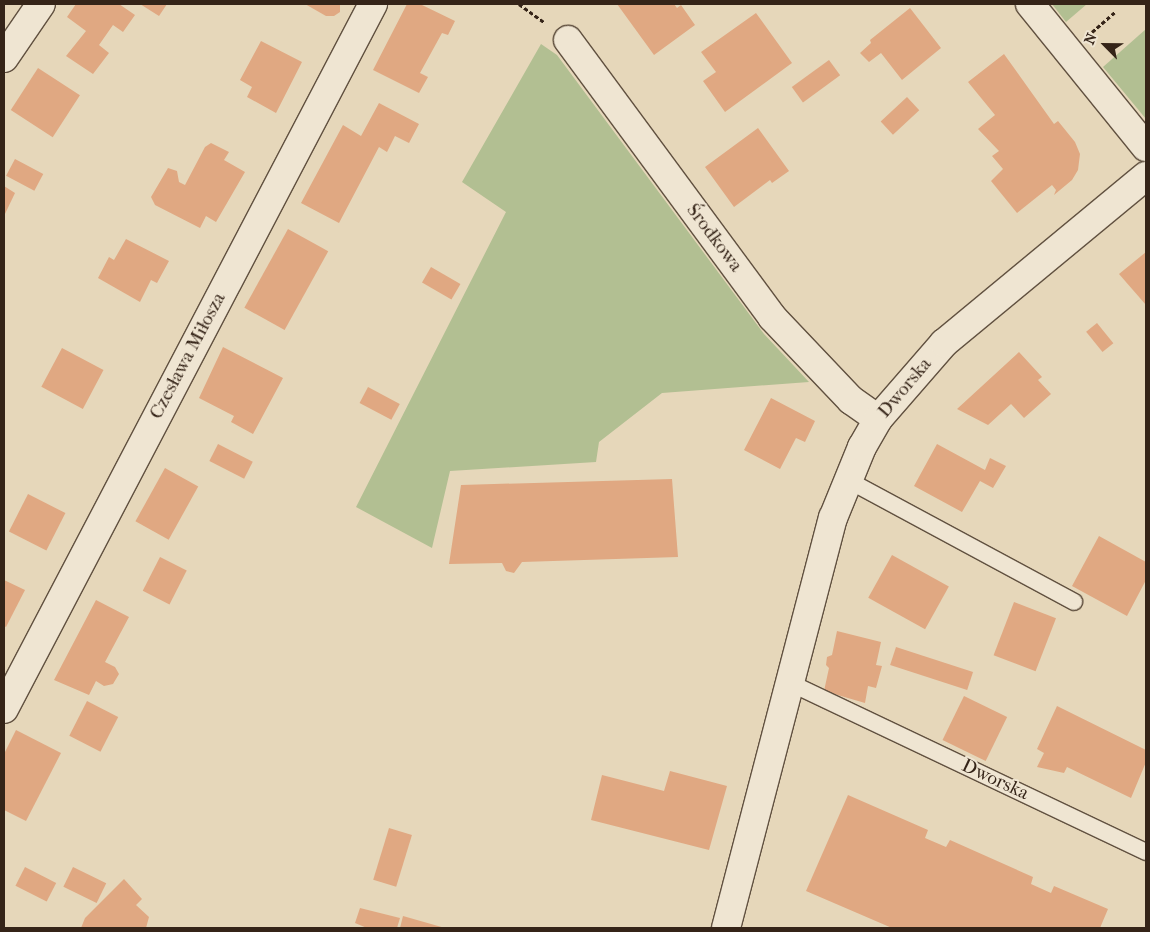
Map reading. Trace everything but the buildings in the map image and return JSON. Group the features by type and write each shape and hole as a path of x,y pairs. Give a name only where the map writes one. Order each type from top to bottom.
{"street":[{"path":"4,58 41,4"},
{"name":"Czesława Miłosza","path":"4,709 373,4"},
{"path":"1030,4 1146,148"},
{"name":"Środkowa","path":"568,40 772,317 851,400 878,420"},
{"name":"Dworska","path":"726,928 788,682 846,479 878,420 944,343 1146,176"}],"lane":[{"path":"846,479 1074,602"},
{"name":"Dworska","path":"788,682 1146,852"}],"path":[{"path":"1086,36 1116,11"}],"green space":[{"path":"1052,4 1087,4 1066,22"},
{"path":"1146,29 1146,119 1103,67"},
{"path":"541,44 557,55 764,334 809,382 662,393 599,442 596,462 450,471 432,548 356,507 506,212 462,182"}]}
